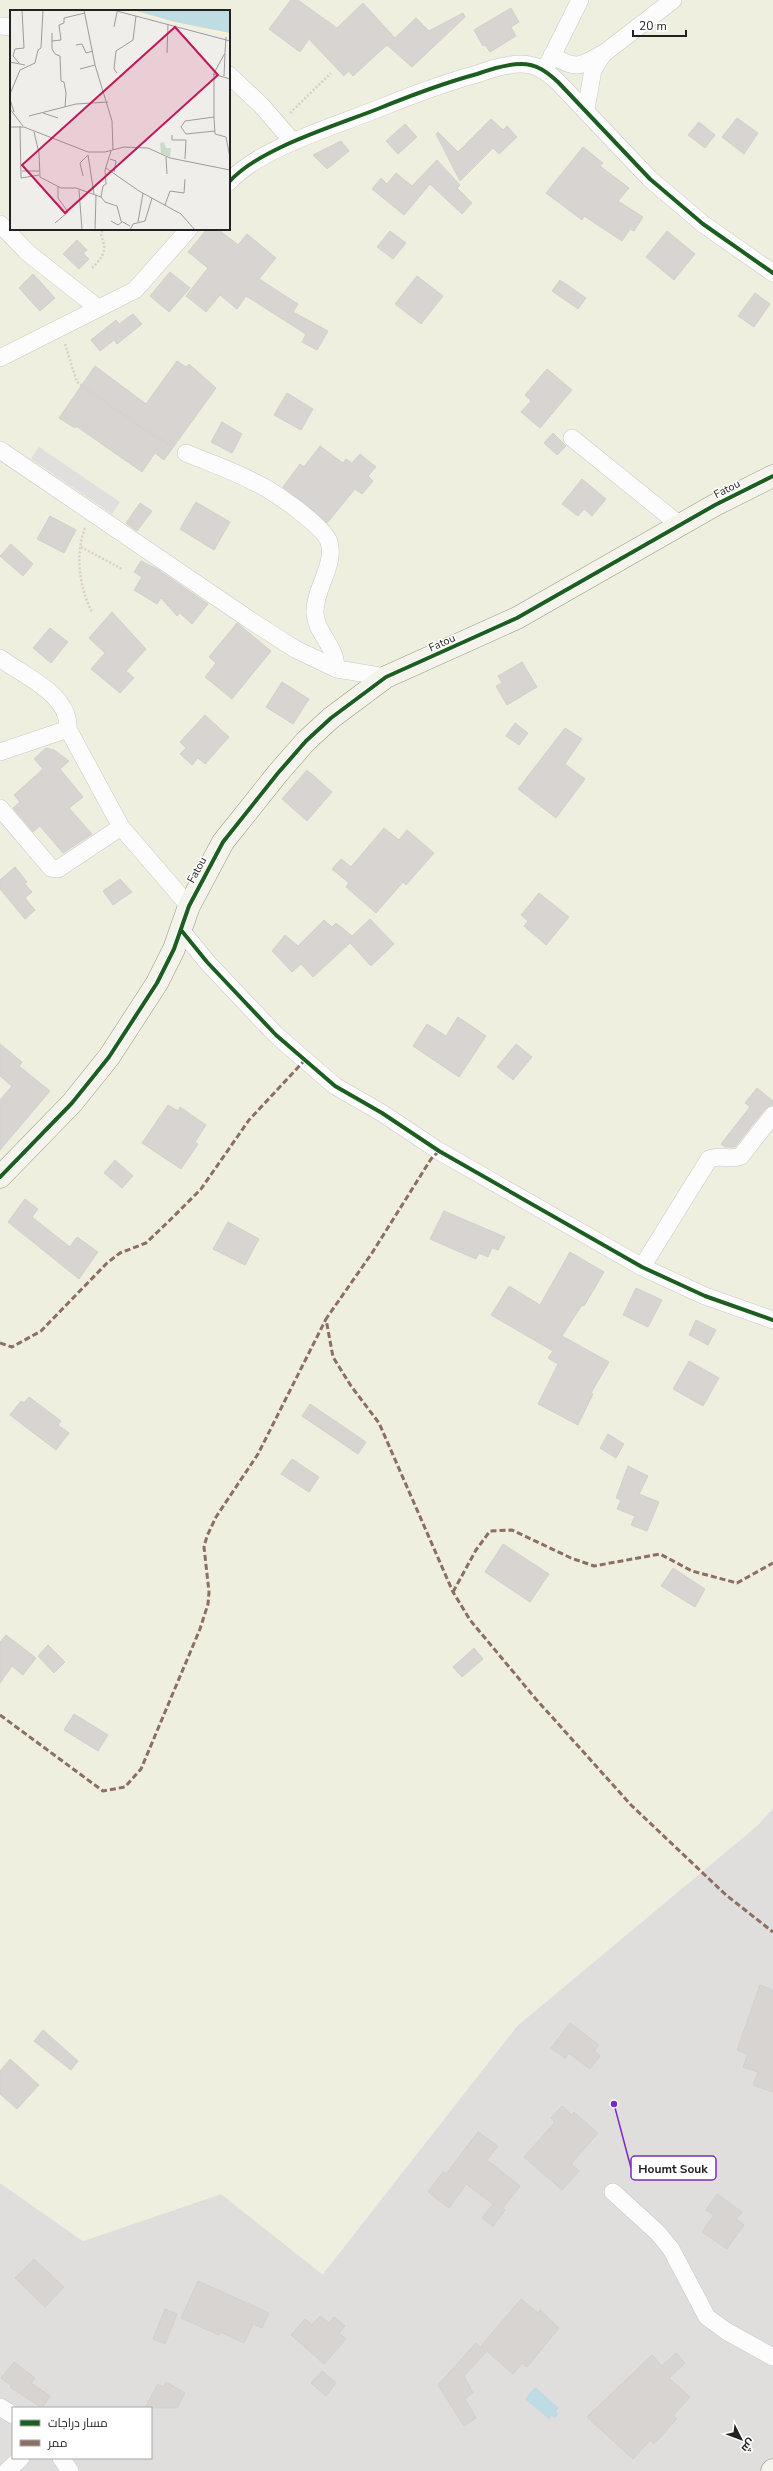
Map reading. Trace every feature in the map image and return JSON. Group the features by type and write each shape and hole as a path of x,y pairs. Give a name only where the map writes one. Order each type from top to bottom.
{"street":[{"path":"545,70 580,0"},
{"path":"552,55 568,66 582,66 603,54 673,0"},
{"path":"0,26 10,27"},
{"path":"586,109 593,70 603,54"},
{"path":"230,181 254,162 293,142 440,85 488,70 521,64 545,70 586,109 650,179 703,224 773,273"},
{"path":"230,76 279,124 293,142"},
{"path":"0,224 28,253 98,308"},
{"path":"0,358 135,290 188,230"},
{"path":"572,438 681,526"},
{"path":"0,450 295,649 336,669 386,677"},
{"path":"186,453 258,483 312,521 325,533 329,542 330,555 318,594 315,613 319,632 332,651 336,669"},
{"name":"Fatou","path":"0,1177 72,1103 110,1057 157,983 181,930 188,906 223,842 278,773 330,718 386,677 517,618 773,476"},
{"path":"0,658 57,698 68,720 68,729 121,827 188,906"},
{"path":"0,752 68,729"},
{"path":"0,808 51,868 58,869 121,827"},
{"path":"181,930 207,962 276,1035 335,1086 382,1113 439,1151 642,1267 705,1296 773,1320"},
{"path":"642,1267 709,1159 714,1156 734,1159 741,1156 773,1115"},
{"path":"613,2192 658,2233 671,2249 707,2317 726,2331 773,2357"},
{"path":"0,2407 12,2414"},
{"path":"7,2471 20,2459"},
{"path":"62,2459 70,2471"}],"path":[{"path":"279,124 331,73"},
{"path":"92,268 104,252 106,245 102,235 103,230"},
{"path":"61,326 68,358 77,382 148,432 186,453"},
{"path":"92,612 86,601 79,563 85,528 93,514"},
{"path":"81,546 122,569"}],"shaded area":[{"path":"39,447 120,502 112,514 31,459"},
{"path":"773,1808 773,2471 0,2471 0,2183 83,2241 221,2194 323,2274 517,2026 758,1825"}],"green space":[{"path":"0,0 773,0 773,1808 758,1825 517,2026 322,2274 221,2194 83,2241 0,2183"}],"water":[{"path":"535,2387 559,2408 556,2411 558,2414 556,2418 551,2416 549,2419 525,2399"}],"building":[{"path":"291,0 298,0 337,28 363,3 395,38 416,18 429,31 463,13 465,17 412,67 387,45 353,76 349,71 344,76 309,39 300,52 269,29"},
{"path":"511,8 519,22 511,27 516,36 490,52 485,45 483,46 474,30"},
{"path":"737,118 758,133 744,154 722,137"},
{"path":"491,119 503,130 507,126 517,137 499,154 493,148 460,181 436,134 438,132 458,152"},
{"path":"699,122 715,135 705,148 688,135"},
{"path":"405,124 417,137 398,154 386,141"},
{"path":"341,141 349,151 327,169 313,155"},
{"path":"583,147 603,163 600,166 629,188 618,201 643,217 634,231 630,229 622,241 584,216 582,220 546,193"},
{"path":"437,160 460,185 457,188 472,203 462,214 430,184 404,215 372,189 381,178 387,184 396,173 412,186"},
{"path":"206,230 219,230 238,245 247,234 276,258 259,279 298,304 293,312 328,331 317,350 302,342 306,334 246,296 237,309 220,295 206,312 186,296 208,268 188,252"},
{"path":"390,231 406,243 393,259 377,247"},
{"path":"667,231 695,254 674,280 646,257"},
{"path":"77,240 87,250 83,253 89,259 79,269 63,254"},
{"path":"170,272 190,288 169,312 150,296"},
{"path":"33,274 55,298 40,311 19,288"},
{"path":"417,276 443,296 421,324 395,304"},
{"path":"560,280 586,298 578,309 552,291"},
{"path":"755,293 770,304 754,327 738,316"},
{"path":"133,314 142,324 117,344 114,340 100,351 91,340 116,320 119,324"},
{"path":"177,361 186,367 189,364 216,388 164,460 155,453 142,472 76,426 75,428 59,418 95,366 146,404"},
{"path":"547,369 572,390 540,428 521,412 531,401 525,395"},
{"path":"287,393 313,409 301,430 274,415"},
{"path":"222,422 242,434 232,453 211,442"},
{"path":"553,433 566,446 557,455 544,443"},
{"path":"320,446 343,463 346,459 352,463 360,454 376,467 368,476 373,481 362,494 355,489 327,523 283,487 300,464 304,467"},
{"path":"582,479 606,499 592,516 584,509 578,516 562,504"},
{"path":"196,502 230,522 214,550 180,529"},
{"path":"140,503 152,511 137,531 126,523"},
{"path":"50,516 76,530 64,553 37,539"},
{"path":"11,544 33,564 23,576 0,556"},
{"path":"141,561 157,569 208,604 192,624 180,613 177,616 161,598 157,604 134,590 142,577 134,572"},
{"path":"112,612 146,649 126,671 134,678 120,693 91,669 105,653 89,638"},
{"path":"237,623 271,651 232,699 205,677 216,663 209,657"},
{"path":"50,628 68,642 51,663 33,648"},
{"path":"522,662 537,687 507,705 496,686 502,683 498,676"},
{"path":"282,682 309,699 293,724 266,707"},
{"path":"205,715 229,737 205,764 198,758 192,765 180,754 186,748 180,742"},
{"path":"515,723 528,733 519,745 506,736"},
{"path":"565,728 582,739 565,764 585,779 556,818 518,789"},
{"path":"46,748 54,750 69,761 60,769 83,797 69,808 92,834 63,853 40,826 33,832 13,808 20,802 14,795 43,769 34,759"},
{"path":"307,770 332,792 307,821 282,799"},
{"path":"384,828 399,840 407,830 434,853 406,885 403,882 376,913 346,887 349,883 332,869 341,859 351,867"},
{"path":"15,867 27,882 24,883 32,892 25,898 35,910 25,919 0,889 0,880"},
{"path":"120,879 132,892 113,905 103,891"},
{"path":"539,893 569,917 546,945 524,926 528,921 521,915"},
{"path":"370,919 394,944 371,966 350,943 313,977 301,964 292,972 272,951 285,935 298,946 324,920 332,927 336,923 352,936"},
{"path":"458,1017 486,1036 459,1077 413,1046 427,1024 446,1036"},
{"path":"0,1044 22,1062 19,1066 50,1091 0,1150 0,1100 12,1086 0,1076"},
{"path":"516,1044 532,1057 513,1080 497,1067"},
{"path":"757,1088 773,1101 773,1105 765,1109 735,1147 725,1147 721,1144 750,1107 745,1103"},
{"path":"168,1105 178,1111 180,1107 206,1125 195,1142 198,1144 181,1169 142,1143"},
{"path":"115,1160 133,1176 122,1188 104,1173"},
{"path":"25,1199 38,1209 32,1217 70,1247 77,1237 98,1252 79,1279 8,1222"},
{"path":"444,1211 505,1237 498,1250 492,1248 488,1257 479,1253 476,1259 430,1239"},
{"path":"228,1222 259,1239 245,1265 213,1249"},
{"path":"570,1252 604,1272 584,1306 582,1305 562,1336 609,1362 591,1393 593,1394 578,1425 538,1404 558,1364 548,1358 553,1351 491,1315 509,1286 540,1305"},
{"path":"636,1288 662,1300 648,1327 623,1315"},
{"path":"696,1320 716,1330 708,1345 689,1335"},
{"path":"689,1361 719,1378 703,1406 673,1389"},
{"path":"29,1397 61,1421 58,1425 69,1433 56,1450 10,1415 21,1401 24,1403"},
{"path":"310,1404 366,1442 358,1454 302,1416"},
{"path":"608,1434 624,1444 616,1458 600,1448"},
{"path":"292,1459 319,1477 309,1492 281,1474"},
{"path":"628,1466 648,1476 639,1494 659,1502 647,1531 631,1525 635,1516 617,1509 621,1500 616,1498"},
{"path":"503,1544 549,1574 530,1602 485,1572"},
{"path":"673,1568 705,1589 695,1607 661,1586"},
{"path":"6,1635 36,1658 23,1675 12,1666 0,1683 0,1642"},
{"path":"48,1645 65,1662 54,1673 38,1656"},
{"path":"474,1648 483,1659 462,1677 453,1667"},
{"path":"74,1714 108,1735 98,1751 64,1730"},
{"path":"760,1985 773,1990 773,2092 753,2085 758,2072 743,2067 748,2054 737,2050"},
{"path":"570,2023 599,2045 594,2051 600,2056 590,2069 569,2053 565,2058 551,2048"},
{"path":"43,2030 78,2061 71,2070 34,2041"},
{"path":"10,2059 39,2085 17,2109 0,2094 0,2071"},
{"path":"562,2106 572,2115 574,2112 598,2133 571,2164 579,2171 562,2190 524,2157 555,2122 551,2118"},
{"path":"478,2132 498,2146 487,2160 520,2186 503,2208 505,2210 493,2226 482,2218 493,2204 466,2184 449,2208 428,2192 443,2172 446,2174"},
{"path":"717,2194 742,2212 736,2219 744,2225 727,2249 702,2232 714,2215 706,2210"},
{"path":"34,2259 64,2287 45,2307 15,2278"},
{"path":"198,2281 269,2313 262,2328 253,2324 244,2343 220,2332 219,2335 181,2318"},
{"path":"521,2299 538,2313 540,2310 559,2328 527,2367 522,2363 513,2374 481,2346"},
{"path":"165,2309 177,2314 165,2344 153,2339"},
{"path":"320,2316 329,2323 334,2317 345,2326 339,2333 346,2339 324,2364 291,2335 305,2319 312,2325"},
{"path":"476,2343 486,2352 464,2376 473,2393 465,2399 476,2418 464,2426 438,2385"},
{"path":"676,2353 685,2363 669,2378 690,2397 673,2416 677,2419 654,2444 650,2440 633,2459 587,2417 652,2355 662,2366"},
{"path":"14,2362 35,2378 31,2383 50,2396 43,2407 40,2407 10,2387 12,2386 1,2378"},
{"path":"322,2371 336,2383 326,2396 311,2383"},
{"path":"166,2382 185,2393 177,2408 146,2407 158,2384 163,2387"}],"marked path":[{"path":"0,1343 12,1347 41,1331 107,1263 120,1253 146,1243 201,1189 249,1120 304,1061"},
{"path":"439,1151 431,1159 372,1253 326,1319 333,1357 351,1386 379,1423 453,1592 470,1620 535,1698 631,1805 726,1895 773,1932"},
{"path":"0,1715 103,1791 125,1787 141,1769 200,1629 208,1604 209,1592 204,1547 207,1536 216,1517 258,1454 326,1319"},
{"path":"453,1592 476,1550 490,1531 512,1530 571,1558 594,1566 660,1554 692,1571 737,1583 773,1563"}],"cycle path":[{"path":"230,181 259,158 322,130 452,81 505,66 527,64 541,69 558,82 650,179 703,224 773,273"},
{"path":"0,1177 72,1103 109,1057 157,983 174,949 189,906 223,842 278,773 306,741 331,718 386,677 517,618 715,505 773,476"},
{"path":"181,930 207,962 276,1035 335,1086 382,1113 439,1151 642,1267 705,1296 773,1320"}],"place":[{"name":"Houmt Souk","path":"614,2104"}]}
